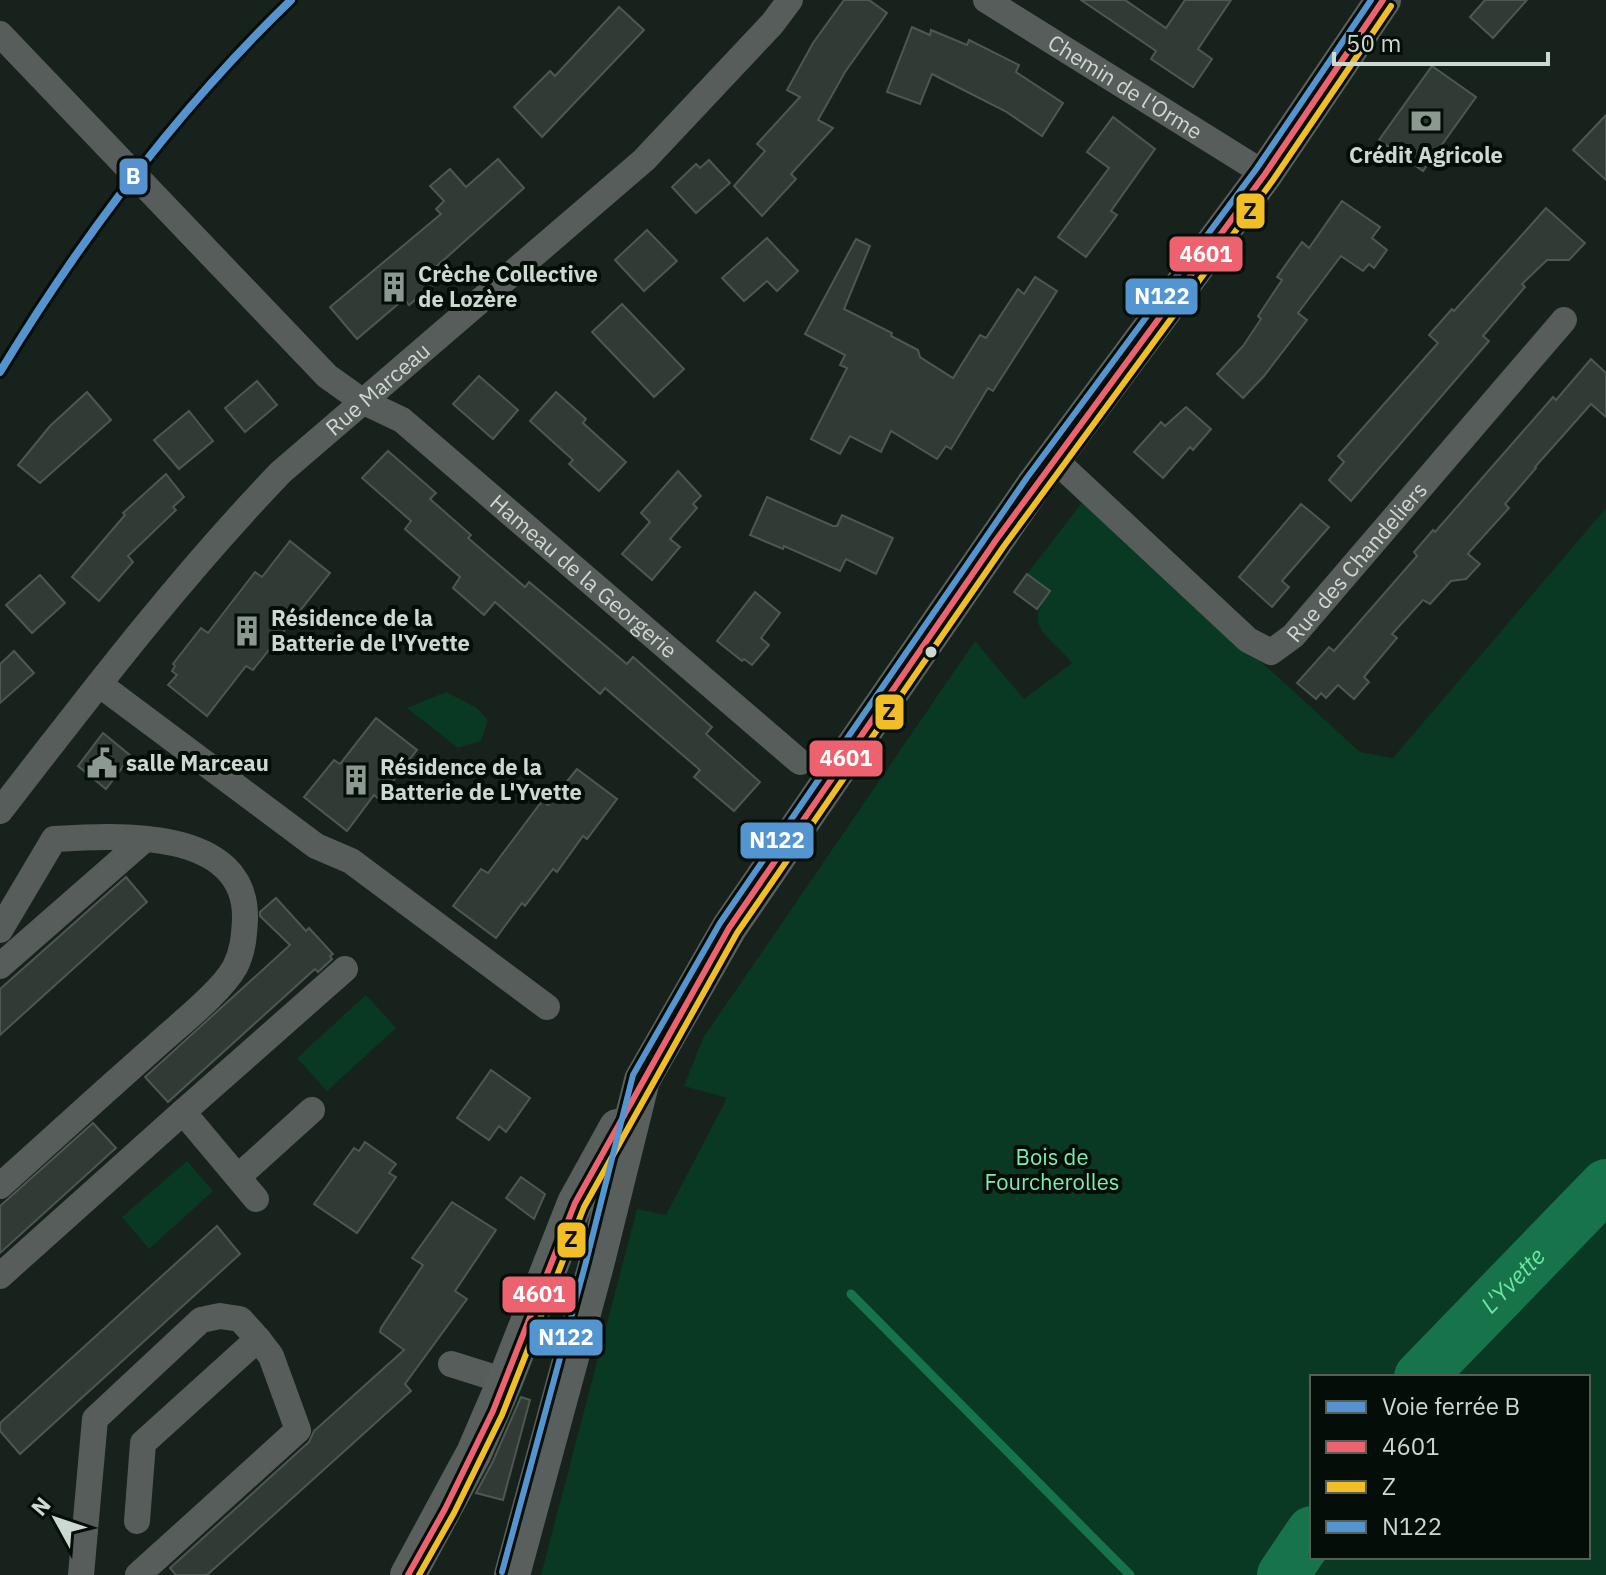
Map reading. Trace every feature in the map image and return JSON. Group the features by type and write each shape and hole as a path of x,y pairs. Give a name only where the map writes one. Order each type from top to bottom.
{"main road":[{"path":"408,1575 474,1453 575,1203 729,928 996,540 1265,174 1383,0"},
{"path":"512,1575 596,1265 642,1080"}],"street":[{"name":"Rue Marceau","path":"0,811 99,684 235,521 281,472 644,160 772,24 790,0"},
{"name":"Chemin de l'Orme","path":"986,0 1265,174"},
{"name":"Hameau de la Georgerie","path":"0,34 327,376 362,401 402,420 800,762"},
{"name":"Rue des Chandeliers","path":"1054,459 1248,640 1271,652 1293,636 1564,320"},
{"path":"99,684 316,846 351,861 547,1007"},
{"path":"0,930 54,839 101,836 180,843 216,858 233,878 245,904 244,946 234,969 198,1008 0,1186"},
{"path":"0,966 144,840"},
{"path":"0,1276 345,969"},
{"path":"238,1177 312,1110"},
{"path":"183,1112 256,1199"},
{"path":"81,1575 95,1419 201,1320 220,1316 240,1319 271,1356 298,1430 138,1575"},
{"path":"137,1521 143,1443 258,1339"},
{"path":"451,1364 505,1381"}],"green space":[{"name":"Bois de Fourcherolles","path":"1084,500 1360,752 1393,758 1606,508 1606,1575 541,1575 637,1209 666,1215 727,1098 684,1086 703,1038 975,641 1024,699 1072,663 1038,623 1038,614 1050,591 1027,574"},
{"path":"446,692 477,708 488,720 481,741 458,748 407,708"},
{"path":"366,995 396,1028 327,1091 297,1058"},
{"path":"187,1161 213,1191 149,1249 122,1217"}],"building":[{"path":"844,0 869,0 887,13 845,72 818,120 833,128 791,174 796,179 762,216 734,186 765,151 757,144 800,97 787,90 813,43"},
{"path":"1081,0 1125,0 1166,28 1185,0 1231,0 1198,49 1212,59 1193,87 1151,59 1156,51"},
{"path":"1485,0 1527,0 1493,38 1470,17"},
{"path":"619,7 644,30 542,137 514,107 550,71 555,76"},
{"path":"912,27 930,35 931,30 967,45 969,40 1019,65 1016,72 1063,103 1042,136 1005,111 932,74 920,104 887,92"},
{"path":"1432,66 1476,97 1423,171 1379,140"},
{"path":"1606,115 1606,180 1573,150"},
{"path":"1113,117 1155,149 1111,211 1117,215 1086,257 1058,237 1109,168 1087,152"},
{"path":"498,159 524,188 437,266 444,276 409,305 404,299 357,339 330,307 441,214 436,209 444,201 430,186 450,169 466,187"},
{"path":"709,160 730,183 696,213 672,187 696,164 700,168"},
{"path":"1342,201 1380,227 1372,238 1387,250 1374,268 1369,264 1363,271 1341,256 1298,313 1307,320 1243,398 1217,374 1243,346 1261,319 1258,316 1282,280 1277,277 1302,242 1309,248"},
{"path":"1546,208 1585,243 1569,260 1547,260 1522,284 1525,287 1483,336 1489,341 1351,501 1329,480 1344,462 1338,456 1438,343 1429,335"},
{"path":"647,230 677,261 644,291 615,260"},
{"path":"767,238 798,271 777,291 767,281 744,301 722,278"},
{"path":"856,239 870,246 844,309 892,333 891,336 918,350 920,357 953,378 980,335 986,338 1018,289 1024,294 1035,277 1057,291 993,391 988,388 951,449 946,446 937,459 891,431 881,452 850,436 840,454 811,439 847,368 840,365 845,355 805,334"},
{"path":"622,304 684,369 654,397 592,332"},
{"path":"1591,359 1606,373 1606,417 1591,404 1535,467 1505,504 1509,508 1468,554 1480,564 1466,579 1451,581 1430,604 1423,600 1392,634 1397,638 1364,677 1369,682 1354,699 1338,685 1326,698 1321,693 1316,699 1297,683 1329,647 1334,651 1417,556 1414,552 1433,530 1435,532 1553,397 1556,400"},
{"path":"479,376 518,410 493,439 453,404"},
{"path":"257,381 277,405 245,432 225,408"},
{"path":"87,392 111,420 40,483 18,465 50,426"},
{"path":"556,392 586,419 583,423 626,462 599,491 569,464 573,460 530,421"},
{"path":"1186,407 1211,429 1193,450 1190,447 1163,478 1134,452 1161,422 1165,426"},
{"path":"189,411 213,441 179,469 154,440"},
{"path":"388,451 436,493 430,499 471,535 468,538 525,587 529,582 627,664 633,657 712,727 706,734 760,782 734,811 694,777 700,770 605,688 600,694 495,602 484,615 453,588 460,577 405,529 411,521 362,478"},
{"path":"678,471 701,496 693,504 697,508 670,539 680,547 652,580 622,554 650,522 641,513"},
{"path":"166,474 184,497 173,507 176,510 128,556 133,562 99,601 72,577 125,515 123,513"},
{"path":"767,497 833,526 837,526 842,515 893,538 876,574 846,559 840,571 784,546 783,549 750,535"},
{"path":"1301,504 1329,527 1282,581 1289,587 1272,607 1239,577"},
{"name":"Résidence de la Batterie de l'Yvette","path":"290,541 330,573 253,670 246,666 207,716 168,685 177,675 172,671 173,664 201,628 208,633 255,572 262,577"},
{"path":"1027,574 1050,591 1037,609 1014,592"},
{"path":"40,575 65,603 32,633 6,605"},
{"path":"755,592 780,613 761,638 769,645 752,665 717,641"},
{"path":"14,651 34,673 0,703 0,664"},
{"name":"Résidence de la Batterie de L'Yvette","path":"376,718 417,750 379,799 374,795 347,831 304,797 334,760 340,764"},
{"name":"salle Marceau","path":"103,733 131,756 106,789 78,766"},
{"name":"Résidence de la Batterie de l'Yvette","path":"577,769 617,799 587,839 583,836 557,872 553,869 496,938 453,906 481,869 488,873 542,801 548,805"},
{"path":"126,877 147,902 0,1035 0,989"},
{"path":"276,898 306,931 309,928 333,954 330,956 332,959 318,972 315,969 168,1102 145,1077 290,945 260,916 260,912"},
{"path":"491,1070 530,1098 506,1132 499,1126 489,1140 457,1118"},
{"path":"93,1123 116,1148 0,1253 0,1206"},
{"path":"365,1142 396,1164 389,1173 396,1177 357,1233 314,1204 354,1148 359,1151"},
{"path":"521,1177 545,1194 534,1219 506,1198"},
{"path":"452,1202 496,1230 455,1291 467,1299 405,1384 411,1391 207,1575 176,1575 170,1568 309,1442 314,1431 404,1350 380,1332 381,1328 423,1265 412,1258"},
{"path":"217,1226 240,1254 20,1454 0,1431 0,1423"},
{"path":"521,1397 530,1400 503,1500 476,1493 493,1461"}],"waterway":[{"name":"L'Yvette","path":"1422,1375 1606,1185"},
{"path":"851,1294 1130,1575"},
{"name":"L'Yvette","path":"1283,1575 1310,1535"}],"rail line":[{"name":"B","path":"0,372 64,272 134,176 209,86 291,0"}],"transit line":[{"name":"N122","path":"502,1572 633,1075 720,923 1026,479 1257,168 1371,0"},
{"name":"4601","path":"408,1575 445,1509 493,1411 575,1203 729,928 996,540 1265,174 1383,0"},
{"name":"Z","path":"419,1575 454,1513 502,1415 584,1207 737,933 1004,546 1273,180 1391,6"}],"place":[{"name":"Crédit Agricole","path":"1426,121"},
{"name":"Crèche Collective de Lozère","path":"394,287"},
{"name":"Résidence de la Batterie de l'Yvette","path":"247,631"},
{"name":"salle Marceau","path":"102,763"},
{"name":"Résidence de la Batterie de L'Yvette","path":"356,780"}]}
